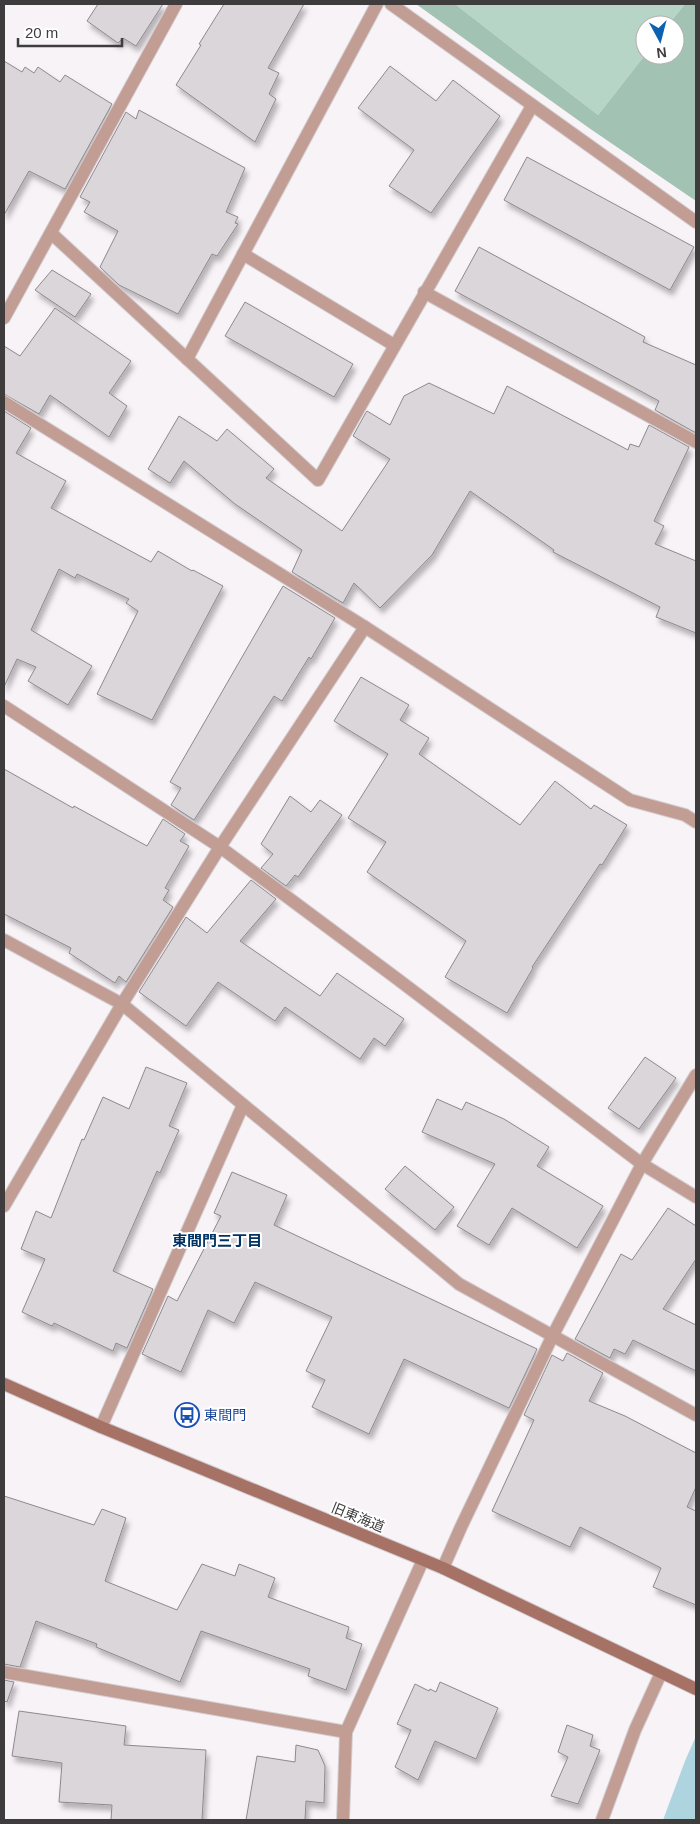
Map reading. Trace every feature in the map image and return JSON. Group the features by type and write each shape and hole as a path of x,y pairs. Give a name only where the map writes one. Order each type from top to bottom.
{"street":[{"path":"4,318 176,4"},
{"path":"187,359 377,4"},
{"path":"391,4 696,222"},
{"path":"51,233 318,480 532,106"},
{"path":"243,254 394,346"},
{"path":"424,292 696,442"},
{"path":"4,402 365,627 630,800 685,815 696,822"},
{"path":"4,1206 122,1004 220,847 365,627"},
{"path":"4,706 220,847 642,1164 696,1198"},
{"path":"4,940 122,1004 459,1284 696,1415"},
{"path":"443,1568 552,1337 642,1164 696,1075"},
{"path":"100,1427 243,1105"},
{"name":"旧東海道","path":"4,1384 100,1427 443,1568 696,1689"},
{"path":"343,1820 346,1732 423,1560"},
{"path":"4,1672 346,1732"},
{"path":"602,1820 635,1730 661,1673"}],"green space":[{"path":"416,4 455,4 598,115 637,65 685,65 685,15 676,15 685,4 696,4 696,201 589,128"},
{"path":"455,4 685,4 676,15 635,15 635,65 637,65 598,115"}],"water":[{"path":"696,1736 696,1820 663,1820 685,1761"}],"building":[{"path":"98,4 163,4 136,46 123,38 118,43 87,21"},
{"path":"224,4 304,4 268,68 279,73 269,94 276,99 255,142 176,85"},
{"path":"4,61 22,72 25,67 34,73 38,67 60,82 65,75 112,104 65,189 29,171 4,215"},
{"path":"390,66 436,101 453,80 500,116 431,213 389,186 414,150 358,108"},
{"path":"139,110 245,168 226,212 238,217 235,223 238,224 217,256 212,254 178,314 119,285 100,267 118,231 84,212 90,202 80,197 126,112 136,119"},
{"path":"527,157 694,247 670,290 504,200"},
{"path":"479,247 645,337 643,342 696,365 696,433 655,410 659,401 455,291"},
{"path":"52,270 91,294 75,317 35,290"},
{"path":"245,302 353,364 334,397 225,336"},
{"path":"55,308 131,361 109,393 127,406 109,437 50,395 39,414 4,394 4,346 20,356"},
{"path":"429,383 494,414 507,386 628,450 630,444 639,447 649,425 689,447 654,521 664,526 655,544 696,561 696,633 656,617 660,607 553,552 554,550 470,491 432,555 380,608 354,583 343,603 292,572 302,550 235,504 184,461 170,483 148,469 179,416 217,441 227,429 274,469 266,478 342,531 390,459 353,436 365,414 367,411 390,425 404,396"},
{"path":"4,411 31,428 16,453 66,481 51,508 151,562 158,551 223,586 152,720 97,694 138,611 126,603 129,599 77,574 75,578 59,569 31,630 92,666 68,705 28,681 36,667 17,659 4,687"},
{"path":"283,586 335,618 311,659 309,657 282,701 274,696 194,820 171,805 181,788 170,782"},
{"path":"361,677 409,705 400,720 429,738 419,754 520,825 555,781 591,809 594,805 627,825 532,967 507,1013 445,977 466,941 367,872 386,842 348,818 388,754 334,721"},
{"path":"4,769 73,808 74,806 147,846 163,819 185,834 180,841 189,846 165,888 169,890 163,900 173,907 126,982 119,976 115,983 69,953 71,948 4,914"},
{"path":"290,796 311,812 320,800 342,815 298,877 295,875 286,886 261,868 273,854 261,844"},
{"path":"251,880 276,899 240,941 320,996 337,973 404,1019 385,1046 374,1038 360,1059 285,1007 275,1021 218,982 186,1026 139,992 186,917 207,933"},
{"path":"645,1057 676,1078 639,1129 608,1108"},
{"path":"146,1067 187,1083 169,1126 179,1130 160,1173 157,1171 113,1271 153,1289 127,1348 116,1343 113,1351 54,1323 52,1326 22,1312 45,1259 21,1249 36,1211 51,1218 82,1139 84,1140 103,1097 129,1109"},
{"path":"437,1099 462,1110 466,1102 504,1119 549,1147 537,1166 603,1206 577,1248 512,1208 489,1245 457,1226 495,1164 422,1132"},
{"path":"405,1166 454,1207 435,1230 385,1189"},
{"path":"232,1172 287,1195 274,1225 537,1349 509,1408 404,1359 369,1434 312,1407 325,1380 306,1371 332,1317 255,1282 234,1323 208,1310 181,1372 142,1354 168,1296 177,1301 221,1216 214,1213"},
{"path":"668,1208 696,1226 696,1259 663,1309 696,1325 696,1371 633,1340 625,1354 614,1349 610,1358 575,1339 621,1254 632,1260"},
{"path":"567,1353 603,1373 589,1401 625,1416 696,1453 696,1487 687,1507 696,1511 696,1605 653,1587 661,1568 580,1527 570,1547 492,1511 534,1420 524,1415 552,1355 563,1361"},
{"path":"4,1496 94,1525 102,1509 126,1518 105,1581 177,1610 202,1564 235,1576 239,1564 275,1578 268,1597 349,1627 346,1638 362,1644 346,1690 308,1676 310,1669 201,1631 180,1682 96,1647 97,1644 36,1621 20,1667 4,1664"},
{"path":"4,1680 14,1682 7,1702 4,1701"},
{"path":"440,1682 498,1708 476,1759 435,1741 418,1780 395,1767 411,1730 397,1724 415,1684 429,1691 430,1689 436,1692"},
{"path":"19,1711 126,1726 124,1745 206,1750 202,1820 111,1820 112,1805 59,1802 62,1763 12,1756"},
{"path":"567,1725 593,1735 590,1746 600,1750 578,1804 551,1796 568,1757 558,1752"},
{"path":"296,1745 318,1750 325,1766 324,1803 306,1801 305,1820 246,1820 257,1756 295,1762"}],"place":[{"name":"東間門","path":"187,1415"}],"district":[{"name":"東間門三丁目","path":"217,1241"}]}
